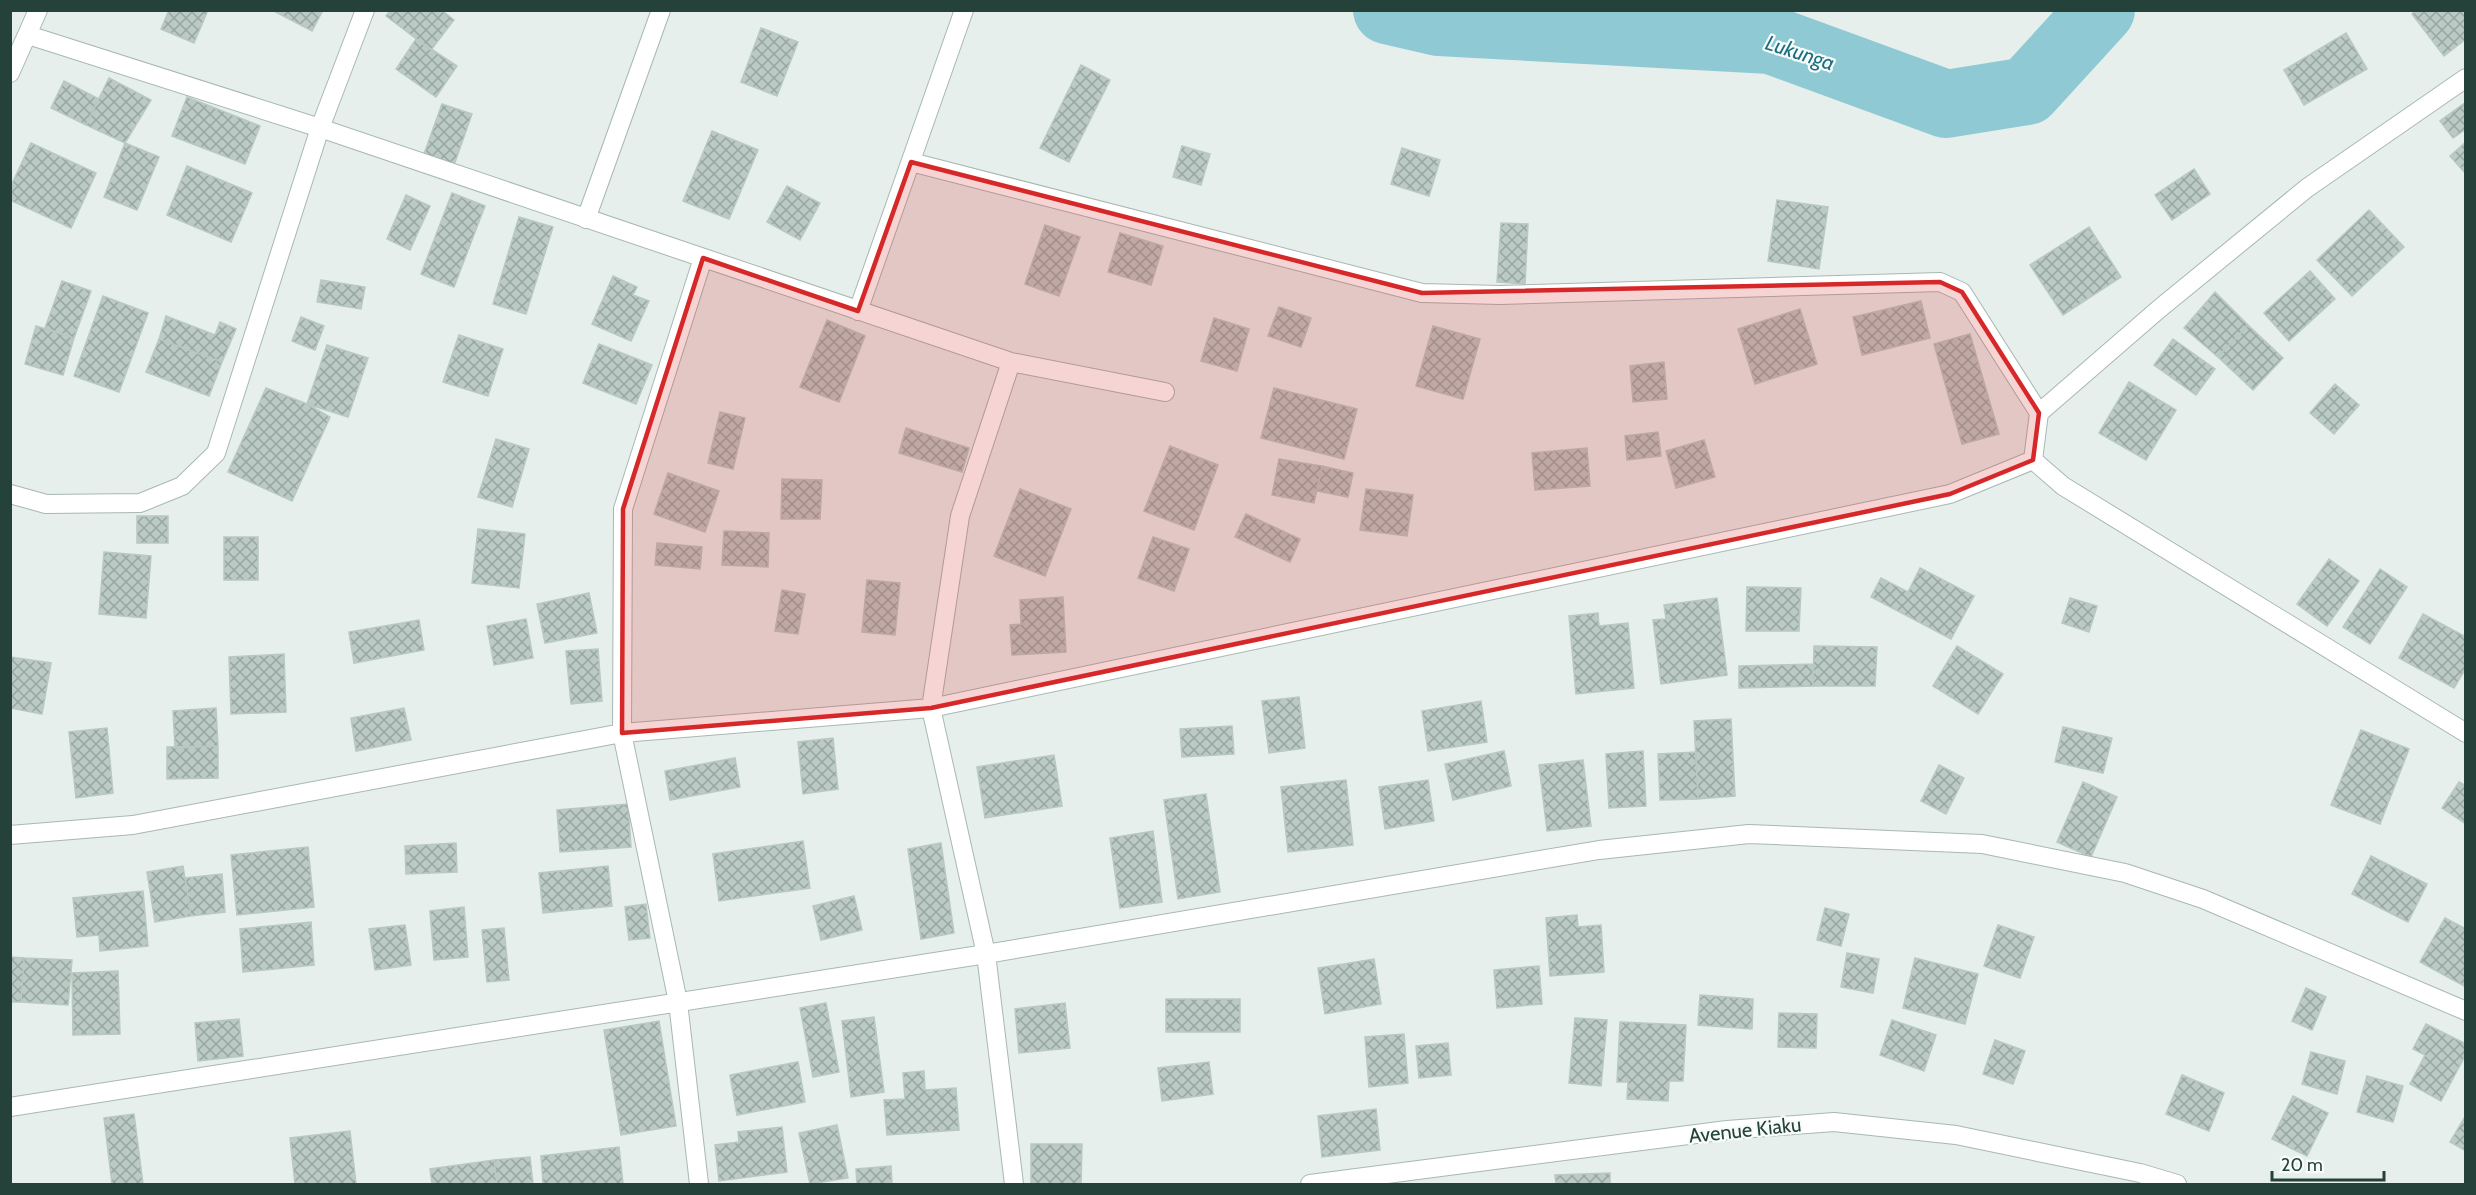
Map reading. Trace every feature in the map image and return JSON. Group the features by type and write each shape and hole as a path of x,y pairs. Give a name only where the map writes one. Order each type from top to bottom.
{"street":[{"path":"10,73 39,10"},
{"path":"10,494 46,504 140,503 182,486 216,453 320,128 365,10"},
{"path":"586,219 661,10"},
{"path":"858,311 964,10"},
{"path":"28,35 320,128 1011,363 1165,392"},
{"path":"2039,413 2158,309 2307,188 2466,78"},
{"path":"911,162 1422,293 1500,294 1940,282 1962,292 2039,413 2033,460"},
{"path":"699,1185 678,1002 622,733 623,509 703,258"},
{"path":"1011,363 960,516 931,708 986,954 1014,1185"},
{"path":"10,835 134,825 622,733 931,708 1950,494 2033,460"},
{"path":"2033,460 2063,486 2466,734"},
{"path":"10,1107 986,954 1599,850 1749,834 1982,844 2125,873 2203,898 2466,1011"},
{"name":"Avenue Kiaku","path":"1310,1185 1727,1130 1834,1122 1956,1135 2140,1173 2177,1185"}],"highlighted area":[{"path":"911,162 1422,293 1940,282 1962,292 2039,413 2033,460 1950,494 931,708 622,733 623,509 703,258 858,311"}],"building":[{"path":"169,10 208,10 194,43 161,29"},
{"path":"272,10 323,10 312,31"},
{"path":"391,10 441,10 454,20 431,50 386,16"},
{"path":"2416,10 2466,10 2466,39 2444,56 2412,14"},
{"path":"761,28 798,42 777,96 741,82"},
{"path":"2346,33 2367,69 2304,105 2284,70"},
{"path":"416,39 457,66 436,97 396,69"},
{"path":"1081,65 1110,80 1069,162 1040,148"},
{"path":"109,78 151,100 125,143 86,125"},
{"path":"64,81 99,99 86,125 51,108"},
{"path":"187,97 260,126 245,164 172,136"},
{"path":"2466,102 2466,129 2453,138 2440,121"},
{"path":"442,104 472,114 454,165 424,154"},
{"path":"712,131 758,150 729,219 683,201"},
{"path":"2466,142 2466,174 2450,156"},
{"path":"31,143 96,173 71,228 10,200 10,188"},
{"path":"125,143 159,157 137,210 104,197"},
{"path":"1182,146 1210,154 1201,185 1173,177"},
{"path":"1402,148 1440,160 1429,196 1391,184"},
{"path":"187,166 252,193 231,242 167,215"},
{"path":"2194,169 2210,194 2172,220 2155,195"},
{"path":"787,186 820,203 800,240 767,222"},
{"path":"452,193 485,206 454,287 421,274"},
{"path":"406,195 430,206 410,250 387,239"},
{"path":"1777,200 1828,207 1819,269 1768,261"},
{"path":"2369,210 2404,247 2352,296 2317,260"},
{"path":"519,217 553,227 526,314 493,304"},
{"path":"1501,223 1528,224 1525,284 1497,282"},
{"path":"1045,225 1080,237 1059,296 1025,284"},
{"path":"2089,227 2121,277 2063,315 2030,265"},
{"path":"1120,233 1163,246 1151,285 1108,272"},
{"path":"2310,271 2335,299 2289,341 2264,313"},
{"path":"613,276 637,287 633,295 649,301 631,341 592,324"},
{"path":"321,280 365,287 361,309 317,302"},
{"path":"62,281 91,291 74,338 45,328"},
{"path":"2215,292 2248,325 2218,357 2184,328"},
{"path":"103,296 148,313 119,392 74,376"},
{"path":"1921,301 1930,338 1862,355 1853,317"},
{"path":"1279,307 1311,318 1301,347 1268,336"},
{"path":"1800,309 1817,364 1755,384 1738,329"},
{"path":"166,316 215,335 220,322 236,329 222,362 159,339"},
{"path":"301,317 324,326 315,350 292,341"},
{"path":"1214,318 1249,329 1237,371 1201,361"},
{"path":"827,320 865,336 839,402 800,387"},
{"path":"2248,325 2283,358 2253,390 2218,357"},
{"path":"36,326 74,338 63,375 25,364"},
{"path":"1433,326 1480,339 1463,399 1416,386"},
{"path":"1970,334 1999,434 1962,444 1934,344"},
{"path":"459,335 503,349 488,396 443,382"},
{"path":"159,339 222,362 209,396 146,372"},
{"path":"2173,339 2215,369 2196,395 2154,365"},
{"path":"599,344 652,365 636,404 583,383"},
{"path":"327,345 368,358 348,417 307,404"},
{"path":"1664,362 1667,399 1633,402 1630,366"},
{"path":"2129,382 2176,410 2146,460 2099,433"},
{"path":"2335,384 2359,405 2334,434 2310,413"},
{"path":"266,388 307,404 330,417 292,501 228,472"},
{"path":"1274,388 1357,409 1344,459 1261,438"},
{"path":"720,412 745,418 733,469 708,463"},
{"path":"906,428 969,448 962,472 899,453"},
{"path":"1658,432 1661,456 1627,460 1625,436"},
{"path":"496,439 529,449 512,507 478,497"},
{"path":"1704,440 1715,477 1676,488 1666,451"},
{"path":"1170,446 1218,465 1194,530 1144,511"},
{"path":"1587,448 1590,486 1535,490 1532,453"},
{"path":"1279,459 1322,466 1314,503 1272,495"},
{"path":"1322,466 1353,473 1348,497 1317,491"},
{"path":"668,473 719,491 705,532 654,514"},
{"path":"782,479 822,480 820,519 781,519"},
{"path":"1020,489 1071,509 1045,576 994,556"},
{"path":"1366,489 1413,495 1407,536 1360,530"},
{"path":"1246,514 1300,539 1290,562 1235,537"},
{"path":"137,516 168,516 168,543 137,543"},
{"path":"478,529 525,534 519,588 472,583"},
{"path":"724,531 769,533 768,567 722,565"},
{"path":"224,537 258,537 258,580 224,580"},
{"path":"1153,537 1189,549 1174,591 1138,578"},
{"path":"657,543 702,547 700,569 655,565"},
{"path":"104,552 151,556 146,618 99,614"},
{"path":"2329,559 2359,581 2327,626 2297,604"},
{"path":"1920,568 1974,596 1951,639 1871,597 1881,578 1908,592"},
{"path":"2380,569 2407,587 2370,644 2343,627"},
{"path":"867,580 900,583 895,635 862,632"},
{"path":"1747,587 1801,588 1799,631 1746,631"},
{"path":"782,590 805,594 798,634 775,631"},
{"path":"589,593 597,633 545,643 537,604"},
{"path":"1063,597 1066,652 1012,655 1010,625 1021,624 1020,600"},
{"path":"1717,598 1727,675 1661,684 1653,620 1666,619 1664,605"},
{"path":"2070,598 2097,606 2089,632 2062,623"},
{"path":"1598,613 1599,626 1628,623 1634,688 1576,694 1569,616"},
{"path":"2423,614 2466,637 2466,668 2454,688 2399,658"},
{"path":"526,619 533,658 494,665 487,626"},
{"path":"419,620 424,650 354,663 349,632"},
{"path":"1814,646 1877,647 1875,686 1813,686"},
{"path":"1957,646 2003,674 1978,714 1933,686"},
{"path":"598,649 602,701 571,704 566,651"},
{"path":"284,654 286,712 231,714 229,657"},
{"path":"10,657 51,663 42,714 10,708"},
{"path":"1813,664 1813,686 1739,688 1739,666"},
{"path":"1299,697 1305,748 1269,753 1262,701"},
{"path":"1481,701 1487,742 1428,751 1422,711"},
{"path":"216,708 218,746 175,748 173,711"},
{"path":"404,708 411,740 356,751 351,718"},
{"path":"1731,719 1735,796 1698,799 1694,721"},
{"path":"1232,726 1234,754 1182,757 1180,729"},
{"path":"2063,727 2112,738 2103,773 2055,762"},
{"path":"107,728 113,793 76,798 69,732"},
{"path":"2361,730 2409,749 2380,824 2331,805"},
{"path":"833,738 838,789 803,794 798,742"},
{"path":"218,746 218,778 167,779 167,747"},
{"path":"1504,751 1511,786 1453,800 1445,764"},
{"path":"1643,751 1646,806 1609,808 1606,754"},
{"path":"1696,752 1698,799 1660,800 1658,754"},
{"path":"1054,755 1062,806 985,818 977,767"},
{"path":"735,758 740,787 670,800 665,771"},
{"path":"1583,760 1591,826 1547,831 1539,765"},
{"path":"1939,765 1964,778 1946,814 1921,801"},
{"path":"1346,780 1353,845 1288,852 1281,787"},
{"path":"1428,780 1434,821 1385,829 1379,787"},
{"path":"2083,782 2117,797 2091,857 2057,842"},
{"path":"2459,782 2466,786 2466,824 2442,808"},
{"path":"1206,794 1220,892 1178,899 1164,800"},
{"path":"628,804 631,847 560,852 557,810"},
{"path":"1153,831 1162,902 1120,908 1110,838"},
{"path":"803,841 810,888 719,901 713,854"},
{"path":"456,843 457,872 406,874 405,846"},
{"path":"941,843 954,933 921,939 908,849"},
{"path":"308,847 314,907 237,915 231,855"},
{"path":"2371,856 2427,884 2408,922 2352,894"},
{"path":"183,866 191,916 155,922 147,872"},
{"path":"608,866 612,906 543,913 539,873"},
{"path":"222,874 225,912 191,916 185,878"},
{"path":"143,891 148,946 100,951 99,935 77,937 73,898"},
{"path":"854,896 862,930 821,940 813,906"},
{"path":"646,904 650,938 629,940 625,907"},
{"path":"464,907 468,957 434,960 430,911"},
{"path":"1825,908 1849,914 1841,946 1817,940"},
{"path":"1577,915 1578,927 1601,925 1604,972 1550,976 1546,918"},
{"path":"2445,918 2466,929 2466,987 2420,962"},
{"path":"311,922 314,965 243,972 240,929"},
{"path":"405,925 411,965 375,970 369,929"},
{"path":"1998,925 2034,937 2020,978 1984,966"},
{"path":"504,928 509,980 487,982 482,930"},
{"path":"1847,953 1879,959 1873,993 1841,987"},
{"path":"10,957 24,958 21,1002 10,1002"},
{"path":"24,958 72,960 68,1005 21,1002"},
{"path":"1915,958 1978,974 1965,1024 1903,1008"},
{"path":"1374,959 1381,1004 1325,1014 1318,968"},
{"path":"1539,966 1542,1004 1497,1008 1494,970"},
{"path":"118,971 120,1034 73,1035 72,973"},
{"path":"2306,988 2326,997 2312,1030 2292,1021"},
{"path":"1700,995 1753,999 1752,1029 1698,1025"},
{"path":"1166,999 1240,999 1240,1032 1166,1032"},
{"path":"826,1003 839,1072 813,1077 800,1008"},
{"path":"1065,1003 1070,1048 1019,1053 1015,1009"},
{"path":"1779,1013 1817,1014 1816,1048 1778,1047"},
{"path":"874,1017 884,1092 851,1097 842,1021"},
{"path":"1575,1018 1607,1020 1601,1086 1569,1083"},
{"path":"239,1019 243,1056 198,1061 195,1023"},
{"path":"1892,1020 1936,1035 1924,1071 1880,1055"},
{"path":"659,1021 676,1126 621,1135 604,1030"},
{"path":"1620,1022 1686,1025 1683,1081 1669,1081 1668,1101 1627,1099 1628,1082 1617,1082"},
{"path":"2426,1024 2466,1044 2466,1054 2441,1101 2410,1084 2425,1055 2413,1049"},
{"path":"1404,1034 1408,1083 1369,1087 1365,1037"},
{"path":"1995,1040 2025,1051 2013,1084 1983,1074"},
{"path":"1448,1043 1451,1075 1419,1078 1416,1046"},
{"path":"2311,1052 2345,1061 2337,1094 2302,1084"},
{"path":"798,1062 805,1102 737,1115 730,1075"},
{"path":"1209,1062 1213,1094 1162,1101 1158,1068"},
{"path":"924,1071 925,1090 956,1088 959,1130 887,1135 884,1100 905,1099 903,1073"},
{"path":"2182,1075 2224,1093 2209,1131 2166,1114"},
{"path":"2367,1076 2403,1086 2393,1122 2357,1112"},
{"path":"2293,1096 2328,1113 2307,1156 2272,1139"},
{"path":"1376,1109 1380,1150 1322,1157 1318,1116"},
{"path":"134,1114 143,1184 112,1184 104,1118"},
{"path":"2466,1115 2466,1151 2450,1142"},
{"path":"837,1125 848,1178 810,1184 799,1133"},
{"path":"782,1127 787,1172 719,1181 715,1145 739,1142 738,1132"},
{"path":"350,1131 356,1184 295,1184 290,1138"},
{"path":"1031,1144 1082,1144 1081,1184 1031,1184"},
{"path":"619,1147 623,1184 543,1184 541,1156"},
{"path":"530,1157 533,1184 497,1184 494,1160"},
{"path":"494,1160 497,1184 432,1184 430,1169"},
{"path":"891,1166 892,1184 857,1184 856,1169"},
{"path":"1610,1173 1610,1184 1556,1184 1555,1175"}],"waterway":[{"name":"Lukunga","path":"1387,10 1439,22 1771,40 1946,104 2027,91 2101,10"}]}
